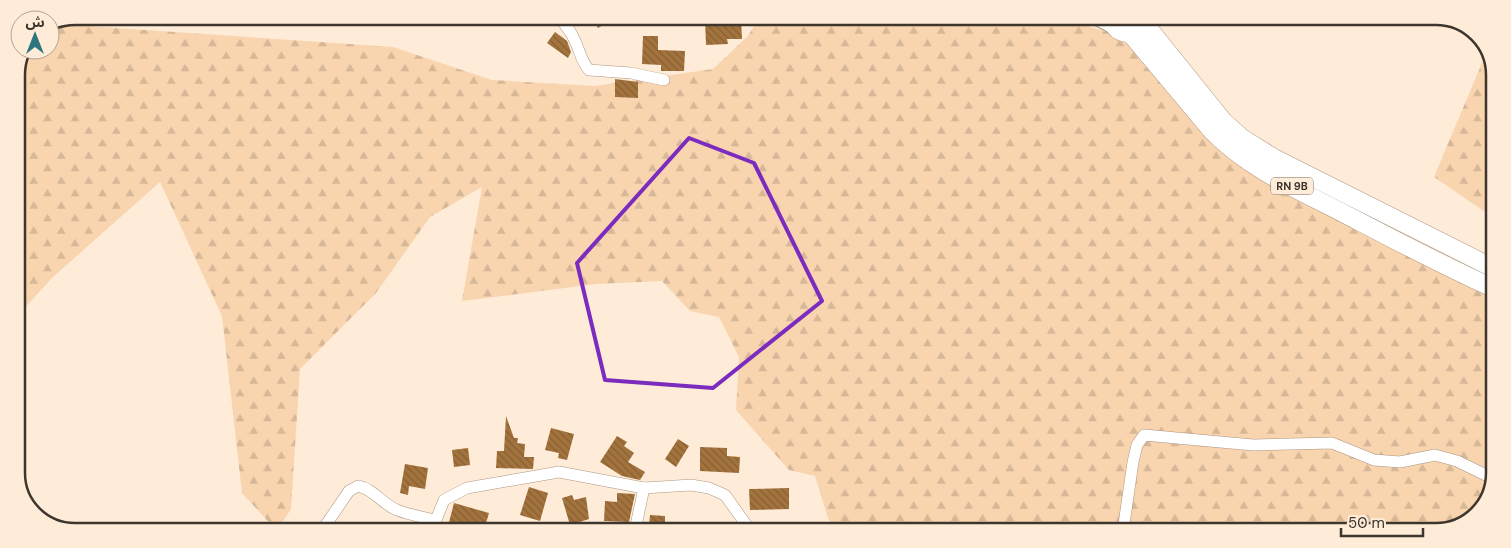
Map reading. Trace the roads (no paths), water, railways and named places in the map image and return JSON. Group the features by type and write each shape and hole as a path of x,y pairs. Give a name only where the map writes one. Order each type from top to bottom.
{"main road":[{"name":"RN 9B","path":"1115,25 1212,131 1226,145 1245,159 1308,195 1456,272 1486,285"},
{"path":"1120,25 1138,28 1139,25"},
{"name":"RN 9B","path":"1146,25 1206,103 1242,138 1274,158 1486,264"}],"street":[{"path":"566,25 576,41 583,63 589,70 631,73 664,80"},
{"path":"1125,523 1133,462 1137,445 1144,435 1253,445 1332,443 1374,460 1400,462 1435,455 1457,461 1486,475"},
{"path":"435,523 444,500 467,488 558,472 644,488 691,485 709,488 725,496 745,523"},
{"path":"327,523 349,491 358,486 368,488 379,499 397,510 429,523"},
{"path":"636,523 644,488"}]}
